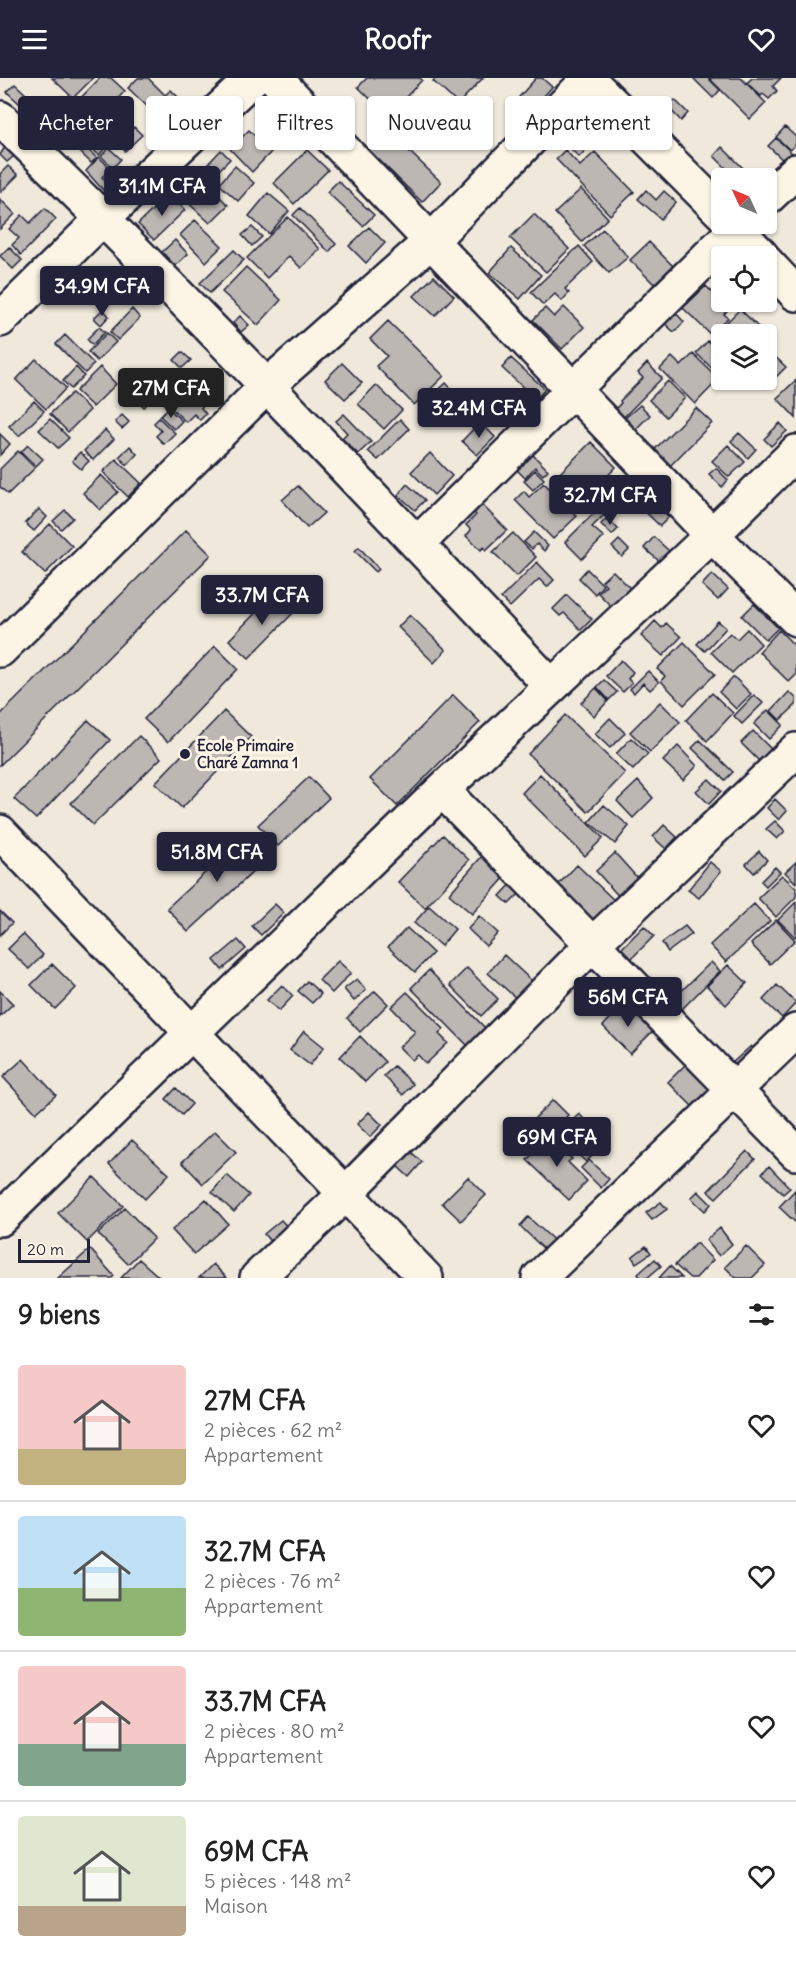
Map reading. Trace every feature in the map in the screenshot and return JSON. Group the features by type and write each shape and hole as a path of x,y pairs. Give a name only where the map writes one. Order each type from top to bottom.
{"street":[{"path":"0,320 103,218 254,78"},
{"path":"275,78 712,535 796,619"},
{"path":"0,650 267,386 430,241 589,79 711,200"},
{"path":"0,118 103,218 267,386 551,686"},
{"path":"777,189 796,171"},
{"path":"417,544 573,388 721,234"},
{"path":"743,234 753,246"},
{"path":"777,274 796,294"},
{"path":"0,1218 442,790 712,535 796,452"},
{"path":"257,1278 346,1193 593,944 796,750"},
{"path":"442,790 796,1153"},
{"path":"0,832 426,1278"},
{"path":"538,1278 796,1031"}],"building":[{"path":"52,78 93,78 75,96 71,96"},
{"path":"100,78 111,78 125,91 120,96 83,96"},
{"path":"138,78 148,78 165,95 171,90 177,96 146,96 146,105 128,88"},
{"path":"367,78 420,78 422,80 407,96 367,96 358,87"},
{"path":"436,78 483,78 466,96 449,96 433,81"},
{"path":"536,78 542,78 552,87 544,96 520,96"},
{"path":"695,78 708,78 720,90 713,98"},
{"path":"709,78 741,78 766,103 750,119"},
{"path":"752,78 781,78 773,86 777,91 769,99 763,94 761,96 747,83"},
{"path":"15,84 28,96 18,96 18,102 7,92"},
{"path":"675,100 688,113 681,121 672,111 672,103"},
{"path":"134,127 142,135 134,143"},
{"path":"785,127 796,137 796,144 790,150 776,137"},
{"path":"249,130 255,136 255,150 271,152 252,172 231,150 243,150 243,136"},
{"path":"776,138 792,153 784,161 768,146"},
{"path":"5,147 14,156 7,162 0,155"},
{"path":"722,147 743,168 726,168 714,156"},
{"path":"88,150 97,158 91,163 80,152"},
{"path":"93,150 103,150 99,155"},
{"path":"107,150 111,150 121,159 113,168 101,156"},
{"path":"221,150 230,159 215,174 206,166"},
{"path":"307,150 328,170 294,204 274,183"},
{"path":"369,150 408,150 441,182 422,202"},
{"path":"565,150 580,166 595,152 634,192 610,215 556,159"},
{"path":"572,150 586,150 579,157"},
{"path":"99,157 111,169 102,177 110,184 104,191 86,171"},
{"path":"8,166 18,175 1,192 0,174"},
{"path":"235,166 254,183 238,201 219,184"},
{"path":"202,179 228,205 210,223 183,198"},
{"path":"338,181 374,215 363,226 327,192"},
{"path":"581,189 608,218 582,242 555,213"},
{"path":"646,190 656,200 664,191 676,202 661,219 638,199"},
{"path":"268,193 289,211 269,234 249,216"},
{"path":"169,194 185,210 154,240 138,224"},
{"path":"0,199 15,214 0,229"},
{"path":"45,208 56,219 21,255 12,245 19,238 9,229 22,215 30,223"},
{"path":"300,208 336,244 329,252 293,215"},
{"path":"534,214 569,249 546,272 510,238"},
{"path":"288,217 320,249 301,268 289,256 267,278 247,258"},
{"path":"195,220 222,246 206,262 180,235"},
{"path":"252,227 262,237 252,246 242,235"},
{"path":"369,227 385,243 366,263 349,246"},
{"path":"603,229 628,257 609,273 584,246"},
{"path":"175,240 188,254 175,266 162,252"},
{"path":"649,242 673,266 654,284 630,260"},
{"path":"579,246 593,262 565,289 569,293 562,301 555,294 543,305 531,292"},
{"path":"9,247 22,260 13,269 0,256"},
{"path":"511,248 541,275 520,299 489,273"},
{"path":"234,250 244,260 210,293 200,283"},
{"path":"246,267 281,300 258,325 222,292"},
{"path":"103,272 112,280 103,290 94,281"},
{"path":"434,276 454,296 435,316 414,296"},
{"path":"706,286 711,291 711,312 726,312 724,314 728,318 722,324 711,324 711,335 683,308"},
{"path":"564,307 584,327 562,349 533,320 545,308 554,317"},
{"path":"103,309 109,316 101,325 94,318"},
{"path":"132,309 140,318 118,340 110,332"},
{"path":"674,311 684,322 674,332 663,322"},
{"path":"737,312 743,312 755,324 725,324"},
{"path":"240,316 249,325 241,332 233,323"},
{"path":"388,321 444,376 414,405 376,366 387,356 370,339"},
{"path":"99,327 105,332 92,345 87,339"},
{"path":"107,333 116,342 97,361 88,352"},
{"path":"65,335 94,364 85,373 56,344"},
{"path":"708,341 711,344 711,367 696,353"},
{"path":"182,352 191,360 182,368 174,360"},
{"path":"693,354 711,371 711,387 695,404 660,369 672,357 681,366"},
{"path":"511,358 545,389 527,410 517,401 526,390 502,368"},
{"path":"36,359 66,388 46,409 16,380"},
{"path":"777,359 786,367 777,376"},
{"path":"342,363 362,383 345,399 325,380"},
{"path":"647,363 662,378 622,419 614,410 643,378 638,373"},
{"path":"76,367 84,376 71,389 63,381"},
{"path":"100,367 116,384 93,407 76,391"},
{"path":"140,371 160,391 144,407 124,387"},
{"path":"164,372 171,380 161,389 155,382"},
{"path":"204,373 213,382 208,387 216,396 208,404 191,386"},
{"path":"796,380 796,418 777,398"},
{"path":"668,381 685,398 666,417 649,400"},
{"path":"446,383 464,402 445,420 427,401"},
{"path":"376,385 402,410 384,429 358,404"},
{"path":"189,388 204,404 201,408 206,414 200,420 194,414 186,422 170,407"},
{"path":"72,393 90,410 68,432 50,414"},
{"path":"34,401 44,411 19,436 9,426"},
{"path":"640,405 650,415 635,430 624,419"},
{"path":"168,408 182,421 174,429 160,416"},
{"path":"696,408 712,423 670,466 654,450"},
{"path":"344,414 371,442 358,454 342,438 347,433 336,421"},
{"path":"122,415 129,422 122,429 115,422"},
{"path":"159,418 175,433 164,444 156,436 161,431 154,423"},
{"path":"50,419 69,438 58,448 39,430"},
{"path":"400,419 409,429 378,460 368,451"},
{"path":"480,422 495,437 477,455 462,441"},
{"path":"780,423 787,431 771,446 764,439"},
{"path":"105,430 114,439 93,460 84,451"},
{"path":"739,433 756,449 748,458 731,441"},
{"path":"0,434 10,444 0,455"},
{"path":"591,442 616,467 582,503 556,477"},
{"path":"28,445 43,459 36,466 21,452"},
{"path":"728,445 745,462 729,477 712,461"},
{"path":"130,446 137,454 127,465 119,457"},
{"path":"18,451 35,468 8,494 0,487 0,469"},
{"path":"80,452 89,461 81,469 72,461"},
{"path":"430,453 452,476 434,495 411,472"},
{"path":"532,454 548,470 543,475 535,467 525,478 516,469"},
{"path":"116,459 141,483 128,497 103,472"},
{"path":"716,468 728,480 722,487 709,474"},
{"path":"535,470 544,479 533,490 524,481"},
{"path":"101,475 118,492 100,510 83,493"},
{"path":"623,478 634,489 621,503 609,492"},
{"path":"544,483 577,516 553,539 515,500 524,491 529,497"},
{"path":"407,484 425,500 415,510 398,495"},
{"path":"298,486 324,513 307,528 282,500"},
{"path":"641,490 669,517 660,526 632,499"},
{"path":"609,498 615,504 592,527 604,537 582,559 565,542"},
{"path":"482,505 507,530 486,550 484,547 481,550 466,536 471,530 466,525"},
{"path":"39,509 47,517 34,531 25,523"},
{"path":"65,510 73,518 61,529 53,521"},
{"path":"607,518 618,529 612,535 601,524"},
{"path":"50,524 72,546 45,574 22,552"},
{"path":"186,530 211,555 0,765 0,715"},
{"path":"534,532 548,546 544,551 537,544 532,549 524,542"},
{"path":"513,533 536,557 517,576 493,552"},
{"path":"654,537 669,551 659,561 644,548"},
{"path":"619,540 629,550 622,557 612,547"},
{"path":"359,547 379,569 376,572 355,551"},
{"path":"537,562 554,580 547,587 539,579 510,607 501,598"},
{"path":"587,569 603,585 595,594 579,578"},
{"path":"613,571 630,588 611,606 598,593 606,585 602,581"},
{"path":"712,574 728,589 718,600 702,585"},
{"path":"275,593 294,612 249,658 229,640"},
{"path":"567,595 592,619 581,630 564,613 560,616 553,609"},
{"path":"754,604 778,628 766,640 742,616"},
{"path":"410,615 446,650 434,663 398,627"},
{"path":"655,621 662,628 666,623 681,637 663,656 641,636"},
{"path":"718,621 726,628 705,651 697,644"},
{"path":"747,629 761,644 732,673 711,652 730,633 737,639"},
{"path":"779,630 796,647 796,675 789,682 759,652"},
{"path":"684,642 715,674 684,705 661,681 665,676 657,669"},
{"path":"215,646 238,669 168,742 144,719"},
{"path":"621,660 633,672 628,679 632,683 623,692 606,676"},
{"path":"648,671 659,682 650,690 643,683 634,693 630,689"},
{"path":"734,677 751,694 736,709 719,692"},
{"path":"604,680 617,692 609,700 597,687"},
{"path":"596,688 608,701 594,716 581,703"},
{"path":"789,692 796,698 796,705 780,720 771,711"},
{"path":"712,693 733,713 707,741 686,720"},
{"path":"453,695 480,722 397,806 370,779"},
{"path":"754,695 763,703 742,724 734,716"},
{"path":"660,702 680,722 650,752 630,732"},
{"path":"768,710 783,725 769,739 754,724"},
{"path":"224,711 251,737 182,808 155,783"},
{"path":"565,715 625,773 588,812 528,754"},
{"path":"610,718 625,733 610,748 595,734"},
{"path":"88,720 110,740 36,819 14,799"},
{"path":"753,731 771,749 759,761 741,743"},
{"path":"139,736 161,758 93,825 71,803"},
{"path":"631,738 648,754 633,770 616,754"},
{"path":"700,740 733,772 725,780 692,748"},
{"path":"678,746 697,766 683,780 663,761"},
{"path":"540,774 603,838 585,856 522,793"},
{"path":"309,777 329,798 278,846 258,825"},
{"path":"709,779 721,791 709,804 696,791"},
{"path":"638,781 653,798 633,818 617,801"},
{"path":"775,799 787,811 779,820 767,808"},
{"path":"604,805 629,826 615,844 589,822"},
{"path":"775,821 785,831 777,839 766,829"},
{"path":"664,825 677,837 666,849 653,837"},
{"path":"246,835 268,858 188,932 167,908"},
{"path":"443,835 469,860 425,908 398,882"},
{"path":"759,851 767,860 754,873 746,864"},
{"path":"615,853 641,882 622,900 596,871"},
{"path":"483,855 506,876 472,914 449,894"},
{"path":"710,862 721,871 699,898 688,890"},
{"path":"796,862 796,883 785,872"},
{"path":"577,865 617,903 595,926 555,888"},
{"path":"775,867 780,872 766,886 761,881"},
{"path":"782,875 796,888 796,897 776,917 758,898"},
{"path":"515,880 524,889 509,904 500,896"},
{"path":"796,902 796,936 795,937 778,920"},
{"path":"275,904 284,913 261,935 252,926"},
{"path":"754,904 770,921 726,962 710,945"},
{"path":"429,906 455,929 441,946 414,923"},
{"path":"0,911 12,923 0,935"},
{"path":"479,916 498,933 486,946 468,929"},
{"path":"776,920 795,940 770,964 751,944"},
{"path":"644,926 654,936 629,961 619,951"},
{"path":"685,926 692,934 668,952 662,943"},
{"path":"407,928 433,953 415,972 388,947"},
{"path":"23,934 43,955 29,969 8,949"},
{"path":"238,940 246,949 222,970 214,960"},
{"path":"504,955 533,982 517,999 488,973"},
{"path":"338,961 351,973 332,993 319,980"},
{"path":"711,962 720,971 678,1013 668,1004"},
{"path":"52,964 76,988 55,1009 31,985"},
{"path":"728,965 747,983 726,1005 707,986"},
{"path":"467,968 498,999 481,1016 450,985"},
{"path":"429,970 486,1029 468,1046 411,988"},
{"path":"357,979 366,990 354,1001 344,989"},
{"path":"307,981 321,994 312,1003 298,991"},
{"path":"591,981 612,996 604,1006 583,991"},
{"path":"282,985 293,996 279,1011 267,1000"},
{"path":"777,985 796,1003 782,1018 763,1000"},
{"path":"0,991 13,1004 0,1016"},
{"path":"375,991 388,1004 360,1032 347,1018"},
{"path":"407,992 444,1029 439,1034 448,1043 426,1064 418,1055 412,1060 399,1047 415,1032 391,1007"},
{"path":"626,1002 654,1030 630,1054 603,1026"},
{"path":"304,1031 324,1047 310,1065 290,1050"},
{"path":"360,1036 385,1062 365,1082 340,1057"},
{"path":"751,1046 760,1056 741,1073 732,1063"},
{"path":"692,1058 718,1085 694,1108 668,1082"},
{"path":"23,1059 56,1095 36,1113 3,1077"},
{"path":"394,1066 413,1084 403,1095 384,1076"},
{"path":"176,1088 192,1104 182,1115 166,1099"},
{"path":"553,1100 568,1115 550,1134 534,1119"},
{"path":"369,1112 382,1125 370,1137 357,1124"},
{"path":"579,1114 607,1141 586,1162 558,1135"},
{"path":"215,1131 236,1152 203,1184 182,1162"},
{"path":"549,1137 572,1159 568,1162 587,1181 569,1200 527,1160"},
{"path":"132,1140 169,1174 145,1199 109,1164"},
{"path":"410,1151 422,1162 409,1177 397,1166"},
{"path":"747,1151 755,1159 716,1198 708,1191"},
{"path":"589,1160 609,1179 601,1188 581,1168"},
{"path":"769,1166 790,1188 783,1194 762,1173"},
{"path":"227,1175 249,1195 234,1212 212,1192"},
{"path":"94,1177 123,1206 87,1242 58,1213"},
{"path":"468,1177 486,1195 461,1221 442,1203"},
{"path":"795,1190 796,1221 795,1222 779,1207"},
{"path":"698,1191 711,1204 705,1211 691,1198"},
{"path":"206,1199 228,1224 194,1254 172,1230"},
{"path":"661,1202 667,1209 652,1220 646,1213"},
{"path":"125,1208 154,1238 128,1264 98,1234"},
{"path":"528,1217 558,1244 549,1254 520,1226"},
{"path":"281,1220 291,1231 273,1245 264,1234"},
{"path":"720,1228 732,1244 719,1256 706,1240"},
{"path":"696,1243 713,1260 696,1278 690,1278 675,1265"},
{"path":"646,1246 651,1253 636,1263 632,1257"},
{"path":"746,1246 765,1265 752,1278 736,1278 725,1267"},
{"path":"90,1249 114,1276 112,1278 58,1278"},
{"path":"139,1259 159,1277 121,1278"},
{"path":"655,1259 661,1266 647,1278 641,1278 638,1274"},
{"path":"213,1264 227,1278 199,1278"},
{"path":"670,1266 682,1278 659,1278"}],"place":[{"name":"Ecole Primaire Charé Zamna 1","path":"185,754"}]}
